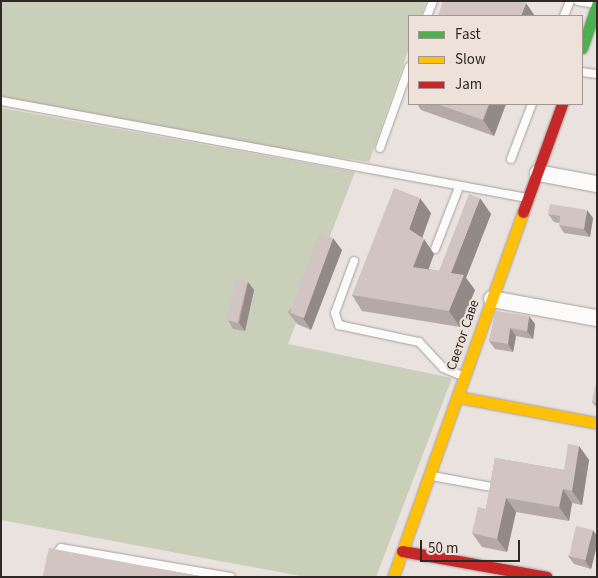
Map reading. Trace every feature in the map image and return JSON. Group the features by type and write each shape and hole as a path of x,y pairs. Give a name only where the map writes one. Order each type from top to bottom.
{"street":[{"path":"583,45 597,5"},
{"name":"Светог Саве","path":"393,577 562,105"},
{"path":"538,173 597,184"},
{"path":"492,299 597,318"},
{"path":"458,397 597,423"},
{"path":"402,552 547,577"}],"lane":[{"path":"428,15 433,1"},
{"path":"564,15 570,1"},
{"path":"578,1 597,5"},
{"path":"380,148 408,70"},
{"path":"583,72 597,74"},
{"path":"1,101 459,187 528,198"},
{"path":"511,159 532,105"},
{"path":"435,249 459,187"},
{"path":"354,260 335,313 340,325 420,342 443,368 465,376"},
{"path":"430,476 497,488"},
{"path":"49,577 52,557 61,548 232,577"}],"green space":[{"path":"1,1 426,1 421,15 408,15 408,51 369,162 1,106"},
{"path":"1,108 355,172 288,344 452,378 376,577 306,577 1,520"}],"building":[{"path":"443,1 522,1 526,3 521,15 438,15"},
{"path":"440,105 489,105 483,120"},
{"path":"394,188 420,198 409,229 424,239 413,267 439,271 469,194 480,198 451,273 464,275 449,311 352,295"},
{"path":"550,204 587,210 584,229 559,225 560,216 548,214"},
{"path":"319,233 333,238 304,318 290,313"},
{"path":"236,279 248,282 237,323 226,320"},
{"path":"496,311 529,316 527,331 510,328 508,344 489,341"},
{"path":"595,386 597,386 597,403 592,402"},
{"path":"568,444 579,446 572,491 563,489 559,507 506,498 497,539 472,533 478,507 486,509 495,458 564,470"},
{"path":"576,526 593,530 586,560 569,556"},
{"path":"49,548 203,577 43,577"}],"traffic: fast":[{"path":"583,45 597,5"}],"traffic: slow":[{"path":"393,577 523,212"},
{"path":"458,397 597,423"}],"traffic: jam":[{"path":"523,212 562,105"},
{"path":"402,551 547,577"}]}
